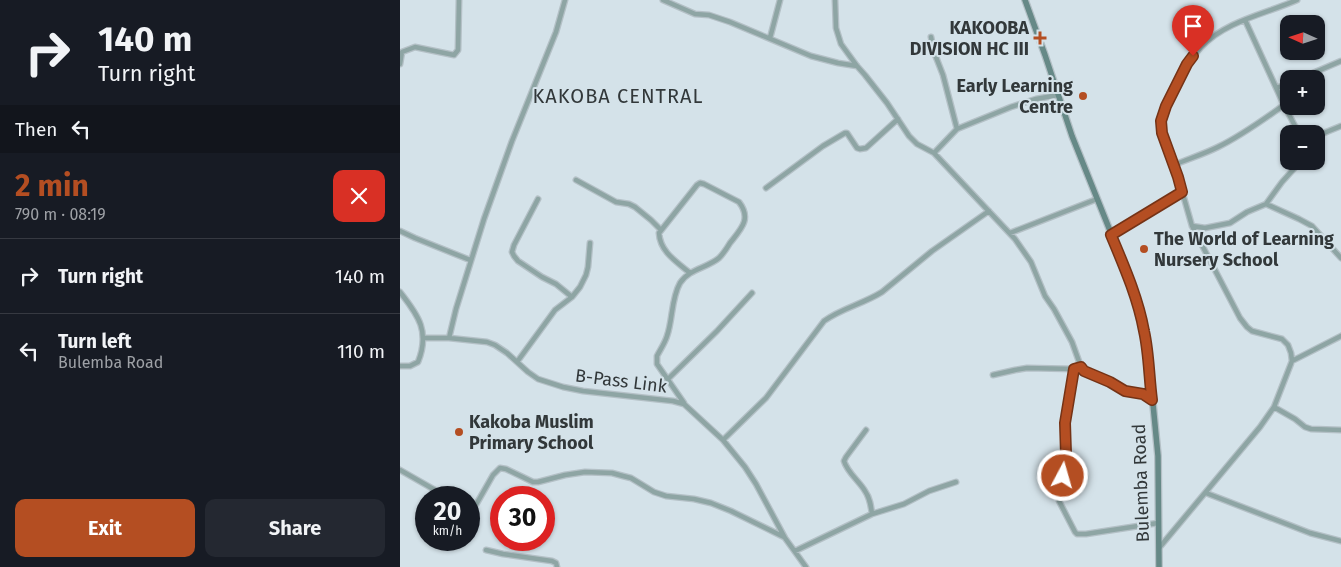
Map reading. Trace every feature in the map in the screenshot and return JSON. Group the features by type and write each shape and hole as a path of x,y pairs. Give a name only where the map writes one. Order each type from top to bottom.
{"main road":[{"name":"Bulemba Road","path":"1025,0 1072,136 1125,268 1144,328 1158,456 1159,567"}],"street":[{"path":"400,64 402,52 415,47 456,54 458,50 459,0"},
{"path":"449,338 470,260 512,141 556,32 565,0"},
{"path":"663,0 695,14 709,15 770,38 811,56 857,66"},
{"path":"770,38 780,0"},
{"path":"835,0 836,28 841,44 909,136 918,144 934,152 1025,252 1045,296 1072,342 1084,371 1110,382 1125,391 1143,394 1152,400"},
{"path":"1159,548 1260,427 1274,407 1292,361 1288,344 1282,339 1252,330 1240,318 1192,226 1161,126 1162,116 1187,64 1200,47 1218,33 1297,0"},
{"path":"1246,20 1280,95"},
{"path":"931,37 957,129"},
{"path":"1320,70 1341,61"},
{"path":"934,152 957,129 1011,107 1036,99 1058,95"},
{"path":"1174,165 1217,148 1246,132 1280,108"},
{"path":"766,188 845,133 847,133 858,148 863,149 898,119"},
{"path":"1325,133 1341,126"},
{"path":"1192,226 1204,228 1230,223 1266,204 1293,170"},
{"path":"576,180 616,202 635,207 661,230"},
{"path":"684,404 657,364 657,356 668,334 678,288 685,276 719,257 745,223 745,213 740,202 700,183 659,233 659,238 670,257 690,273"},
{"path":"1111,235 1182,192"},
{"path":"538,199 512,252 528,268 556,284 572,297"},
{"path":"1010,234 1097,199"},
{"path":"1266,204 1312,226 1341,258"},
{"path":"723,440 766,398 824,321 835,313 882,292 932,251 988,211"},
{"path":"400,230 470,260"},
{"path":"517,362 555,310 572,297 580,287 586,275 590,243"},
{"path":"400,292 416,316 424,338 418,362 410,366 400,366"},
{"path":"668,379 752,294"},
{"path":"1292,361 1341,336"},
{"name":"B-Pass Link","path":"424,338 449,338 487,342 495,345 538,380 562,387 684,404 723,440 756,484 785,538 806,567"},
{"path":"993,376 1027,368 1074,369 1081,367"},
{"path":"1074,369 1066,410 1064,434 1066,454 1059,501 1075,532 1086,534 1158,523"},
{"path":"1274,407 1295,419 1305,428 1341,430"},
{"path":"866,430 846,457 844,463 866,491 872,514"},
{"path":"480,498 493,475 500,468 533,482 585,472 612,473 631,478 654,492 666,496 711,503 785,538"},
{"path":"400,470 428,486"},
{"path":"795,551 872,514 904,504 929,491 956,482"},
{"path":"1206,493 1310,533 1341,541"},
{"path":"486,550 552,561 556,563 556,567"}],"place":[{"name":"KAKOOBA DIVISION HC III","path":"1040,38"},
{"name":"Early Learning Centre","path":"1083,96"},
{"name":"The World of Learning Nursery School","path":"1144,249"},
{"name":"Kakoba Muslim Primary School","path":"459,432"}],"district":[{"name":"KAKOBA CENTRAL","path":"618,96"}],"route":[{"path":"1063,476 1066,454 1064,434 1066,410 1074,369 1081,367 1084,371 1110,382 1120,389 1143,394 1152,400 1144,328 1125,268 1111,235 1182,192 1162,133 1161,121 1166,106 1193,56"}]}
